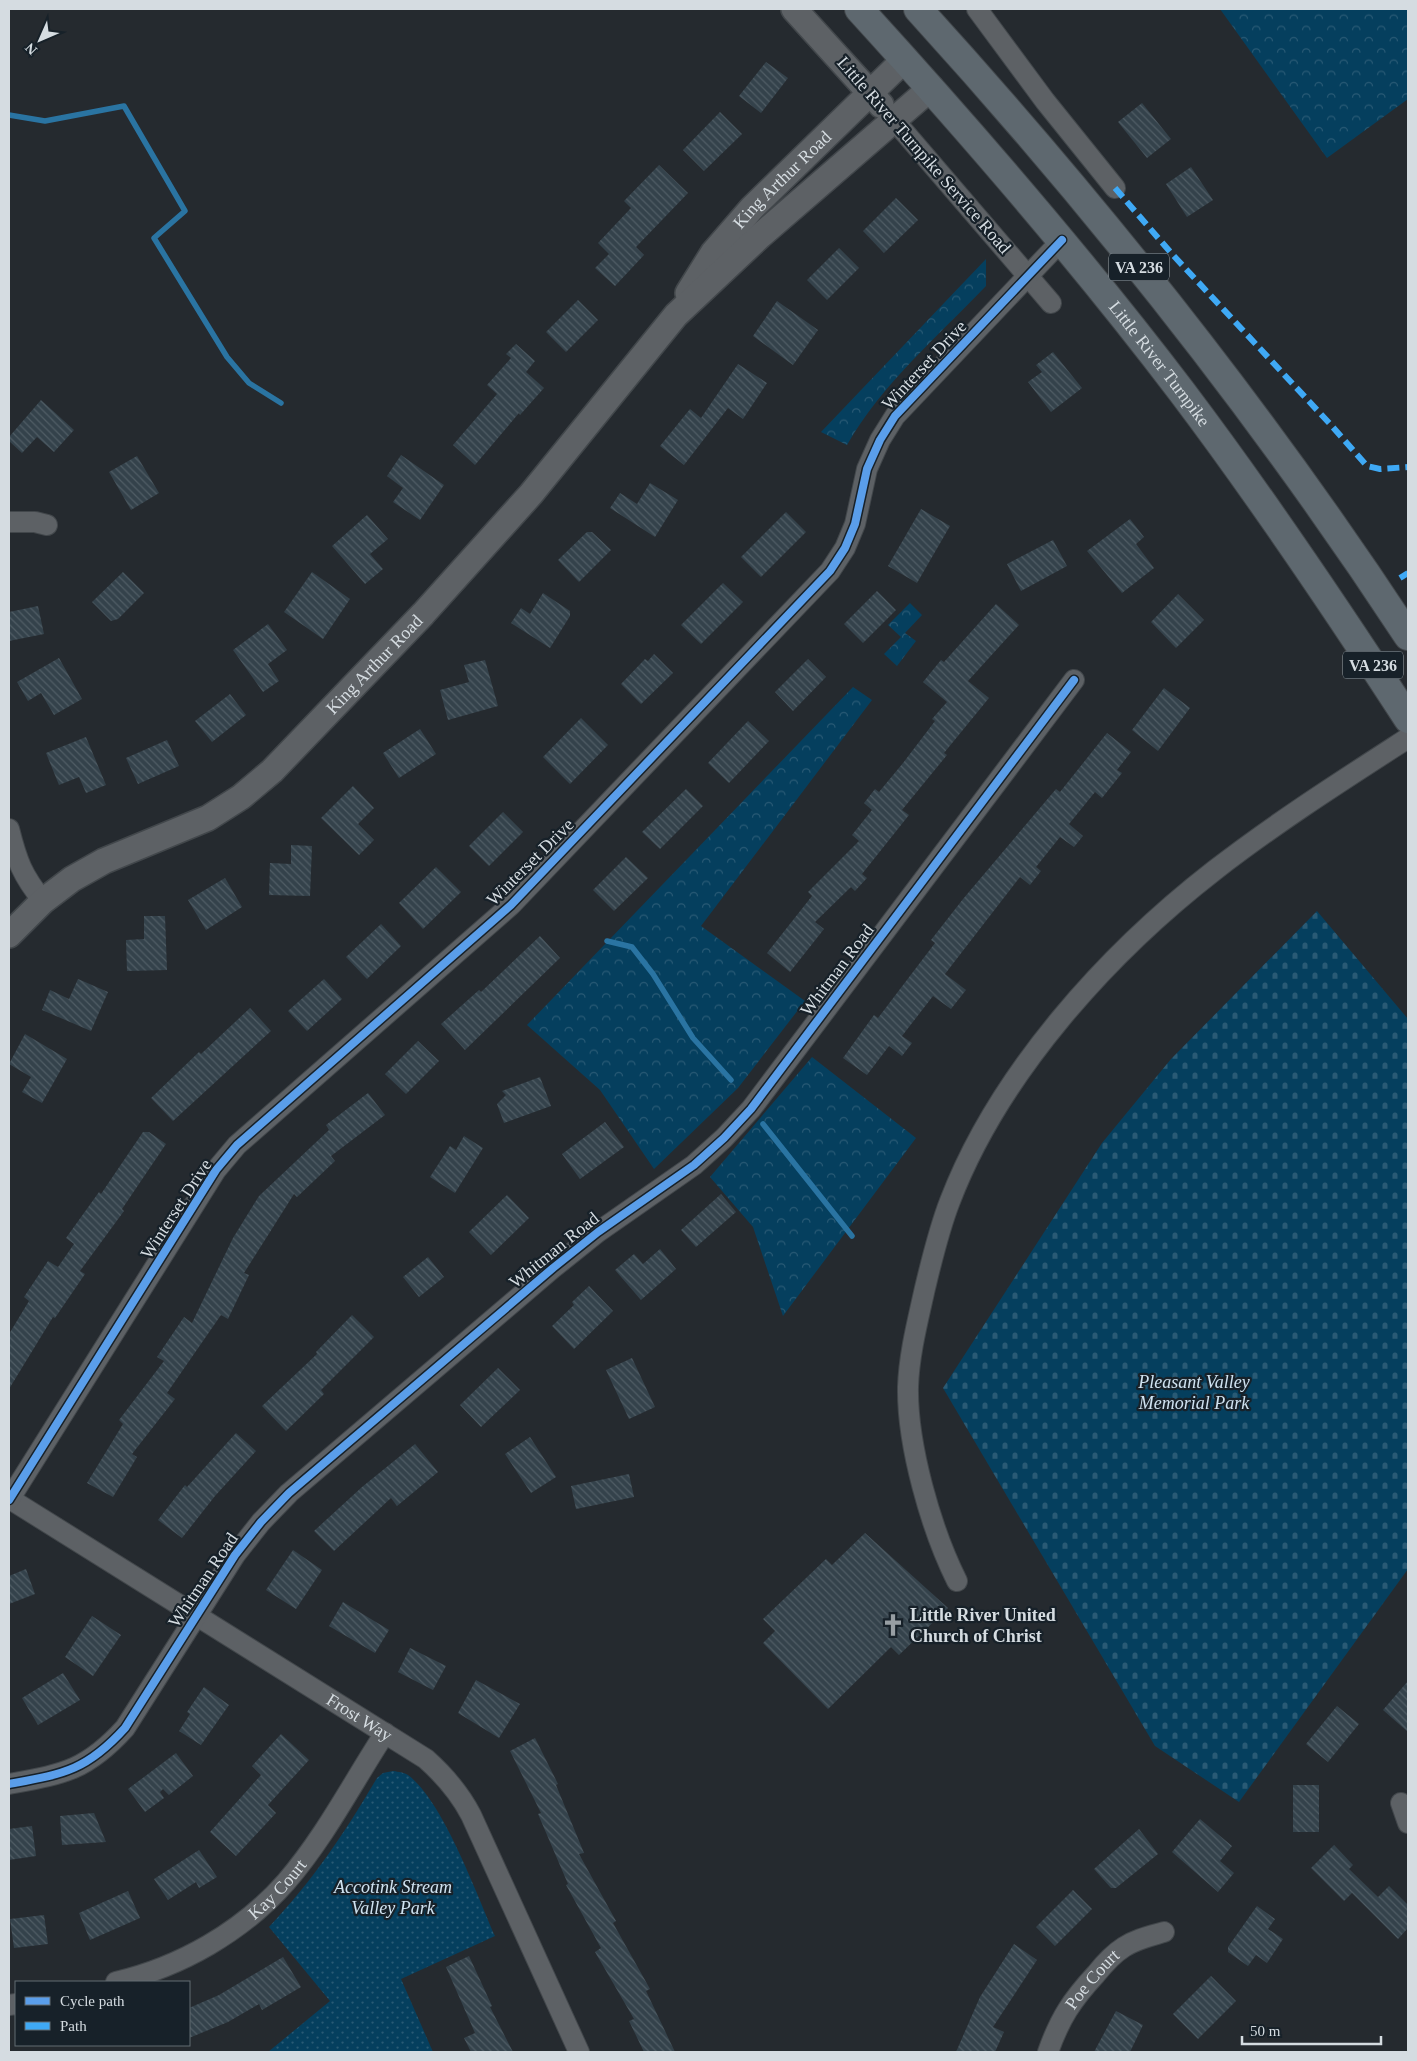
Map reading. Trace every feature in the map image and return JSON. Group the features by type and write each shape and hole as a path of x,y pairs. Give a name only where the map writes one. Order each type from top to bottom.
{"main road":[{"name":"Little River Turnpike","path":"860,9 1062,240 1183,393 1314,575 1408,719"},
{"name":"VA 236","path":"918,9 1013,115 1211,356 1284,455 1408,636"}],"street":[{"name":"Little River Turnpike Service Road","path":"794,9 894,120 1051,303"},
{"path":"977,9 1045,101 1115,188"},
{"name":"King Arthur Road","path":"676,315 699,272 727,235 752,208 905,59"},
{"name":"King Arthur Road","path":"9,935 42,901 72,879 104,861 208,818 241,797 272,771 423,614 531,494 676,315 760,236 931,88"},
{"name":"Winterset Drive","path":"10,1500 216,1170 236,1145 511,905 830,571 845,548 855,524 867,469 880,440 896,416 1062,240"},
{"path":"9,522 35,522 47,526"},
{"name":"Whitman Road","path":"9,1784 65,1772 87,1762 107,1748 125,1728 235,1555 261,1522 289,1493 560,1263 598,1232 694,1165 724,1138 751,1109 1074,680"},
{"path":"957,1581 933,1523 915,1454 909,1412 908,1386 914,1340 932,1256 949,1203 967,1160 1003,1098 1067,1010 1139,935 1214,871 1281,822 1408,738"},
{"path":"9,830 17,862 27,881 42,901"},
{"name":"Frost Way","path":"10,1500 426,1759 446,1776 462,1797 579,2052"},
{"name":"Kay Court","path":"119,1981 162,1968 198,1952 230,1932 260,1908 286,1882 312,1848 384,1733"},
{"path":"1401,1803 1408,1823"},
{"name":"Poe Court","path":"1048,2052 1058,2026 1072,2001 1106,1962 1123,1948 1143,1937 1164,1932"}],"green space":[{"path":"1220,9 1408,9 1408,99 1327,158"},
{"path":"986,259 986,286 893,381 847,445 821,432"},
{"path":"910,603 922,615 905,633 916,641 897,666 884,654 901,637 888,625"},
{"path":"853,687 872,700 701,926 805,1001 738,1088 654,1169 600,1090 527,1025"},
{"name":"Pleasant Valley Memorial Park","path":"1317,911 1408,1019 1408,1569 1239,1802 1155,1746 943,1388 1102,1143 1171,1059"},
{"path":"812,1057 916,1138 783,1316 753,1227 710,1177"},
{"name":"Accotink Stream Valley Park","path":"393,1771 408,1775 434,1805 458,1850 495,1936 401,1979 433,2052 268,2052 330,2001 269,1927 328,1856 377,1778 383,1773"}],"building":[{"path":"766,62 788,78 761,113 739,96"},
{"path":"1142,103 1171,139 1147,158 1118,122"},
{"path":"720,112 742,134 704,171 683,150"},
{"path":"659,165 688,193 636,247 644,255 615,286 595,268 609,254 598,243 631,208 624,201"},
{"path":"1191,167 1213,200 1187,217 1166,184"},
{"path":"896,198 918,220 884,253 863,231"},
{"path":"839,248 859,268 827,300 807,280"},
{"path":"578,300 598,320 566,352 546,332"},
{"path":"777,301 818,330 793,365 753,336"},
{"path":"516,344 535,361 526,372 544,388 520,415 519,413 475,465 453,445 497,394 487,385 511,358 506,354"},
{"path":"1053,352 1082,388 1051,412 1028,382 1042,372 1036,365"},
{"path":"738,364 767,383 743,419 728,408 684,465 660,446 690,409 701,418"},
{"path":"41,400 74,430 54,452 37,437 22,453 9,441 9,437"},
{"path":"401,455 444,485 420,520 393,502 403,488 387,476"},
{"path":"137,456 159,493 131,510 109,472"},
{"path":"650,483 678,500 655,537 610,508 620,493 637,504"},
{"path":"921,509 950,526 917,583 888,566"},
{"path":"786,512 806,532 761,577 741,557"},
{"path":"367,515 388,539 370,554 383,569 365,584 332,546"},
{"path":"1130,519 1144,537 1136,544 1154,568 1122,593 1087,551"},
{"path":"587,532 592,532 611,550 579,582 558,560"},
{"path":"1053,540 1067,566 1021,591 1007,564"},
{"path":"123,572 144,593 118,619 111,621 92,602"},
{"path":"312,572 350,599 323,639 284,612"},
{"path":"723,583 743,602 701,644 681,625"},
{"path":"877,591 896,610 863,643 844,624"},
{"path":"543,593 570,611 570,616 550,648 511,623 521,608 530,614"},
{"path":"1178,594 1204,620 1176,648 1151,622"},
{"path":"996,604 1019,625 968,681 989,698 944,753 947,755 902,810 909,815 862,874 867,878 855,891 851,887 815,922 824,929 790,972 767,953 812,896 808,892 859,841 852,835 872,810 864,803 875,789 879,792 903,763 935,721 932,719 947,702 923,682 941,660 944,662"},
{"path":"38,606 44,634 9,641 9,612"},
{"path":"268,624 287,650 268,664 279,681 263,692 233,650"},
{"path":"654,654 673,673 641,704 621,684 645,659 648,661"},
{"path":"59,658 82,699 54,715 41,693 28,701 17,682"},
{"path":"808,659 826,677 793,711 775,692"},
{"path":"485,660 498,706 448,720 440,690 469,682 464,665"},
{"path":"1164,688 1190,708 1158,751 1132,730"},
{"path":"230,694 246,715 212,742 195,721"},
{"path":"581,718 608,745 570,784 543,757"},
{"path":"748,721 769,741 729,783 708,763"},
{"path":"420,729 436,754 399,778 383,753"},
{"path":"1107,733 1131,752 1117,770 1122,773 1102,798 1095,792 1069,824 1083,836 1074,847 1060,837 1036,867 1041,871 1030,885 1020,877 945,974 966,990 951,1009 933,996 902,1036 912,1043 902,1056 889,1046 867,1075 843,1058 874,1015 878,1018 935,943 931,940 963,899 1056,789 1060,792"},
{"path":"86,737 106,785 86,793 79,777 59,785 46,753"},
{"path":"167,740 179,766 138,784 126,758"},
{"path":"353,786 374,808 358,824 374,840 359,855 321,818"},
{"path":"686,789 703,806 660,849 642,832"},
{"path":"503,812 523,832 489,866 469,846"},
{"path":"291,845 312,846 310,896 269,895 270,863 291,864"},
{"path":"626,857 648,878 614,911 593,890"},
{"path":"436,867 461,892 423,929 399,903"},
{"path":"225,878 242,907 206,930 188,900"},
{"path":"144,916 165,916 167,970 127,971 126,940 144,939"},
{"path":"381,924 401,946 367,979 346,957"},
{"path":"540,936 560,958 465,1050 441,1024 479,990 481,992"},
{"path":"78,979 108,992 91,1031 42,1010 50,990 69,999"},
{"path":"324,979 342,999 307,1031 288,1011"},
{"path":"250,1008 271,1031 173,1121 151,1098 199,1052 201,1054"},
{"path":"25,1034 67,1059 42,1103 22,1092 31,1077 9,1064"},
{"path":"418,1041 439,1061 406,1094 385,1074"},
{"path":"540,1077 551,1106 504,1123 497,1104 506,1095 502,1091"},
{"path":"368,1093 385,1115 331,1156 335,1161 297,1197 294,1194 244,1273 249,1275 228,1319 221,1315 167,1393 175,1399 132,1454 137,1457 113,1497 87,1483 123,1424 119,1420 164,1361 157,1357 184,1317 192,1323 233,1238 259,1196 329,1130 326,1125"},
{"path":"605,1122 624,1147 580,1179 562,1154"},
{"path":"143,1132 149,1132 166,1144 122,1209 124,1211 80,1271 85,1274 55,1318 53,1317 9,1389 9,1334 29,1301 24,1297 48,1261 58,1267 74,1244 66,1238 99,1192 101,1194"},
{"path":"464,1136 483,1148 455,1193 430,1177 450,1146 456,1150"},
{"path":"721,1194 736,1212 696,1247 681,1230"},
{"path":"507,1195 529,1218 491,1255 469,1232"},
{"path":"660,1249 676,1269 641,1300 615,1270 634,1254 643,1264"},
{"path":"428,1257 444,1277 419,1297 403,1277"},
{"path":"589,1286 613,1311 574,1349 552,1326 574,1305 572,1302"},
{"path":"352,1315 374,1337 321,1390 324,1394 286,1431 262,1406 317,1354 316,1352"},
{"path":"632,1358 655,1407 629,1419 606,1370"},
{"path":"498,1368 520,1390 481,1427 460,1405"},
{"path":"236,1433 256,1451 215,1496 182,1538 158,1520 185,1485 187,1487"},
{"path":"530,1437 556,1477 531,1493 505,1454"},
{"path":"415,1444 438,1472 397,1506 391,1498 334,1551 314,1531 362,1487"},
{"path":"629,1474 634,1497 576,1509 571,1486"},
{"name":"Little River United Church of Christ","path":"865,1533 948,1608 899,1655 891,1647 828,1709 763,1643 775,1631 763,1619 826,1559 832,1565"},
{"path":"293,1550 322,1570 296,1609 266,1590"},
{"path":"26,1569 35,1594 9,1604 9,1576"},
{"path":"343,1602 389,1630 375,1653 329,1626"},
{"path":"92,1616 121,1635 93,1676 65,1657"},
{"path":"410,1648 446,1666 433,1690 398,1672"},
{"path":"63,1673 80,1700 38,1725 22,1698"},
{"path":"476,1680 520,1704 499,1738 458,1713"},
{"path":"1408,1681 1408,1732 1383,1710"},
{"path":"204,1687 229,1705 201,1745 179,1731 190,1714 187,1712"},
{"path":"1337,1706 1359,1724 1328,1762 1306,1744"},
{"path":"281,1734 309,1760 268,1805 276,1813 236,1856 210,1832 261,1775 252,1766"},
{"path":"535,1738 558,1784 556,1785 584,1853 579,1854 616,1921 613,1923 650,1989 646,1991 675,2052 644,2052 629,2021 634,2019 595,1952 601,1948 566,1885 568,1884 538,1814 541,1813 510,1751"},
{"path":"176,1753 193,1776 169,1795 163,1789 160,1792 164,1798 145,1812 128,1789"},
{"path":"1293,1785 1319,1785 1319,1832 1293,1832"},
{"path":"94,1813 106,1842 62,1845 60,1816"},
{"path":"1200,1819 1232,1846 1220,1861 1234,1873 1218,1892 1172,1852"},
{"path":"32,1826 36,1856 9,1860 9,1829"},
{"path":"1139,1829 1158,1854 1116,1888 1111,1888 1094,1869"},
{"path":"1334,1845 1353,1865 1349,1869 1378,1897 1389,1886 1408,1905 1408,1928 1398,1939 1352,1893 1344,1901 1311,1868"},
{"path":"199,1850 217,1877 199,1888 196,1882 168,1900 154,1879"},
{"path":"1073,1890 1092,1909 1055,1946 1036,1927"},
{"path":"128,1891 140,1918 90,1940 79,1913"},
{"path":"1257,1906 1275,1919 1268,1929 1283,1939 1267,1963 1256,1955 1248,1966 1228,1952 1228,1947"},
{"path":"44,1915 48,1944 14,1948 10,1919"},
{"path":"1014,1944 1037,1960 993,2027 1004,2032 995,2052 956,2052 980,1997"},
{"path":"469,1956 492,2006 490,2007 513,2052 471,2052 464,2038 475,2033 446,1967"},
{"path":"283,1957 301,1987 262,2010 259,2004 228,2022 190,2038 190,2008 219,1995"},
{"path":"1211,1976 1236,2001 1198,2039 1173,2014"},
{"path":"1116,2011 1143,2025 1130,2052 1094,2052"}],"waterway":[{"path":"9,115 45,121 124,106 185,211 154,238 227,357 249,383 281,403"},
{"path":"607,941 632,947 653,974 693,1038 731,1080"},
{"path":"763,1124 852,1236"}],"marked path":[{"path":"1115,188 1172,254 1367,466 1380,469 1408,467"},
{"path":"1400,578 1408,573"}],"cycle path":[{"path":"9,1500 216,1170 237,1145 511,905 830,571 845,548 855,524 867,469 880,440 895,416 1062,240"},
{"path":"9,1784 44,1777 73,1768 85,1762 111,1742 125,1728 235,1555 261,1522 289,1493 553,1268 598,1232 694,1165 724,1138 751,1109 1074,680"}],"place":[{"name":"Little River United Church of Christ","path":"893,1625"}]}
